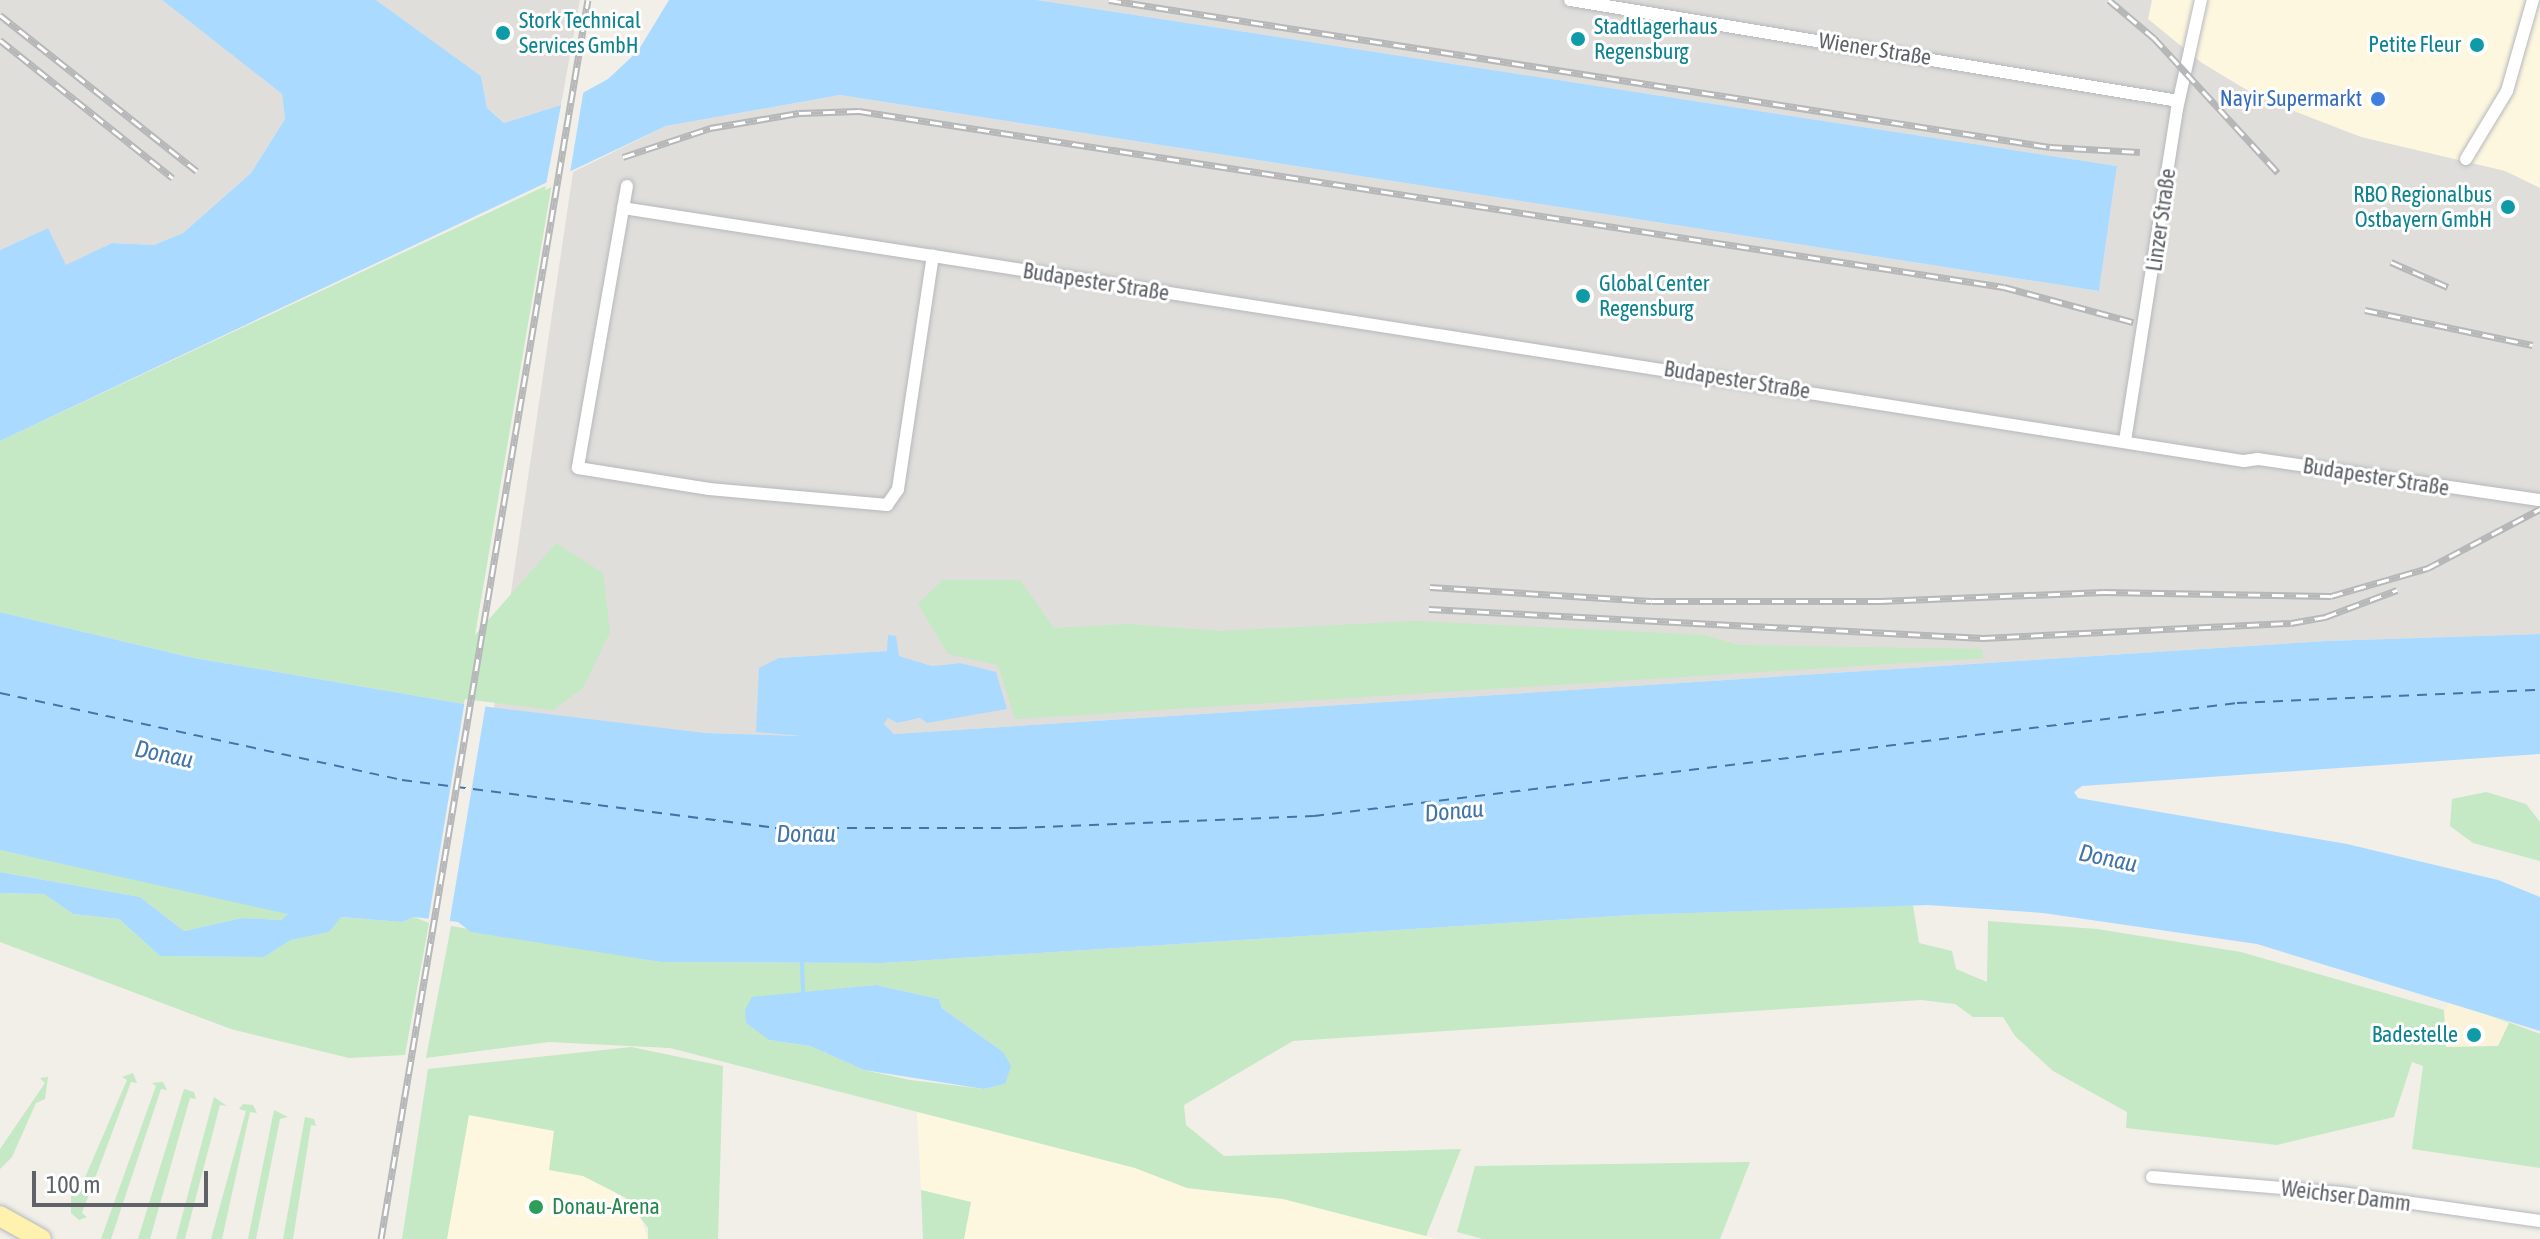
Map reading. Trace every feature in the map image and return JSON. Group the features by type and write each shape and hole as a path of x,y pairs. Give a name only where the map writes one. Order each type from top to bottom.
{"main road":[{"path":"0,1216 41,1239"}],"street":[{"name":"Wiener Straße","path":"1570,0 2178,101"},
{"name":"Linzer Straße","path":"2125,441 2178,101 2201,0"},
{"path":"2466,159 2507,91 2533,0"},
{"path":"627,186 578,468 709,489 877,507 894,499 933,256"},
{"name":"Budapester Straße","path":"623,208 2125,441 2540,500"},
{"name":"Weichser Damm","path":"2152,1177 2341,1193 2540,1221"}],"shaded area":[{"path":"0,0 162,0 282,94 285,119 251,173 183,233 154,245 112,243 66,266 48,228 0,250"},
{"path":"376,0 580,0 561,105 504,123 487,108 481,76"},
{"path":"1037,0 2152,0 2148,19 2202,63 2260,98 2361,137 2505,171 2540,188 2540,634 2326,641 894,734 884,724 888,718 897,723 920,718 996,673 960,663 932,666 898,656 888,635 888,651 779,658 805,736 706,733 494,708 573,172 666,126 840,95 2099,291 2117,166"},
{"path":"2152,0 2540,0 2540,188 2505,171 2361,137 2260,98 2202,63 2148,19"},
{"path":"917,1112 1135,1168 1187,1188 1283,1199 1437,1239 964,1239 971,1202 921,1190"},
{"path":"468,1115 555,1131 583,1176 612,1190 638,1211 648,1239 447,1239"}],"green space":[{"path":"552,183 475,635 556,543 603,573 610,632 583,688 553,710 465,699 464,704 189,657 0,612 0,441"},
{"path":"943,580 1020,580 1054,628 1127,624 1220,631 1416,621 1705,635 1738,645 1982,649 1983,658 1015,719 998,665 948,654 918,604"},
{"path":"2486,792 2526,804 2540,822 2540,861 2473,843 2450,826 2452,799"},
{"path":"0,850 286,911 288,914 281,920 242,918 184,931 140,897 0,872"},
{"path":"0,893 44,894 73,914 119,919 160,956 264,957 291,940 329,932 340,917 402,922 414,917 429,923 405,1055 349,1058 231,1029 0,942"},
{"path":"1913,905 1919,943 1952,951 1956,969 1987,982 1988,921 2097,929 2241,952 2444,1010 2449,1000 2540,1034 2540,1168 2412,1149 2423,1066 2412,1062 2394,1117 2277,1145 2126,1128 2127,1112 2053,1071 2015,1036 2003,1017 1973,1017 1955,1004 1921,1000 1293,1041 1184,1105 1186,1125 1224,1156 1461,1149 1426,1236 1283,1199 1187,1188 1135,1168 670,1048 549,1042 426,1058 451,926 661,962 883,963 1633,915","holes":["876,985 939,999 942,1008 1003,1052 1005,1084 984,1089 910,1080 864,1070 810,1046 769,1040 752,998"]},
{"path":"631,1047 723,1066 718,1239 648,1239 648,1228 626,1198 583,1176 549,1170 554,1131 469,1115 447,1239 402,1239 428,1069"},
{"path":"133,1073 137,1083 131,1082 82,1213 87,1217 79,1220 71,1213 71,1196 77,1196 127,1080 122,1077"},
{"path":"48,1077 45,1099 36,1103 12,1157 0,1169 0,1149 45,1083 40,1078"},
{"path":"163,1082 167,1090 161,1089 111,1239 101,1239 156,1086 152,1083"},
{"path":"184,1089 194,1092 196,1099 190,1098 150,1239 138,1239"},
{"path":"214,1097 227,1106 220,1105 185,1239 176,1239"},
{"path":"243,1104 253,1105 257,1113 250,1112 222,1239 211,1239 246,1111 239,1109"},
{"path":"274,1110 288,1117 280,1119 256,1239 248,1239"},
{"path":"305,1117 314,1119 316,1126 311,1125 293,1239 283,1239"},
{"path":"1750,1162 1720,1239 1483,1239 1457,1232 1475,1166"},
{"path":"921,1190 971,1202 964,1239 923,1239"}],"sand":[{"name":"Badestelle","path":"2449,1000 2509,1023 2498,1046 2446,1047 2444,1010"}],"water":[{"path":"162,0 376,0 481,76 487,108 504,123 561,105 608,79 638,51 669,0 1037,0 2117,166 2099,291 840,95 666,126 0,441 0,250 48,228 66,265 112,243 154,245 183,233 251,173 285,119 282,94"},
{"name":"Donau","path":"0,612 189,657 464,704 706,733 804,736 756,732 759,668 779,658 887,651 888,635 896,636 899,656 932,666 960,663 996,672 1007,709 927,723 920,718 897,723 888,718 884,724 894,734 2326,641 2540,634 2540,754 2082,786 2074,792 2078,798 2347,844 2498,880 2540,897 2540,1031 2257,944 2043,913 1928,905 1633,915 883,963 661,962 471,932 458,922 414,917 402,922 341,917 329,932 291,940 264,957 160,956 119,919 73,914 44,894 0,893 0,872 140,897 184,931 242,918 281,920 288,914 0,850"},
{"path":"876,985 939,999 942,1008 1003,1052 1011,1066 1005,1084 984,1089 864,1070 810,1046 769,1040 746,1023 745,1010 752,997"}],"pier":[{"path":"584,88 569,179 545,190 562,100"},
{"path":"465,700 486,703 449,925 428,922"}],"waterway":[{"path":"802,962 803,991"}],"ferry route":[{"path":"0,693 402,780 775,828 1017,828 1314,816 2237,703 2540,690"}],"railway":[{"path":"381,1239 588,0"},
{"path":"1109,0 2050,147 2140,152"},
{"path":"2109,0 2154,38 2278,173"},
{"path":"0,15 197,171"},
{"path":"0,40 173,178"},
{"path":"623,157 710,128 799,113 859,111 2004,287 2133,322"},
{"path":"2391,262 2448,287"},
{"path":"2365,310 2532,345"},
{"path":"1430,587 1652,601 1880,601 2104,592 2331,596 2428,568 2540,509"},
{"path":"1429,609 1983,638 2291,623 2325,617 2397,590"}],"place":[{"name":"Stork Technical Services GmbH","path":"503,33"},
{"name":"Stadtlagerhaus Regensburg","path":"1578,39"},
{"name":"Petite Fleur","path":"2477,45"},
{"name":"Nayir Supermarkt","path":"2378,99"},
{"name":"RBO Regionalbus Ostbayern GmbH","path":"2508,207"},
{"name":"Global Center Regensburg","path":"1583,296"},
{"name":"Badestelle","path":"2474,1035"},
{"name":"Donau-Arena","path":"536,1207"}]}
